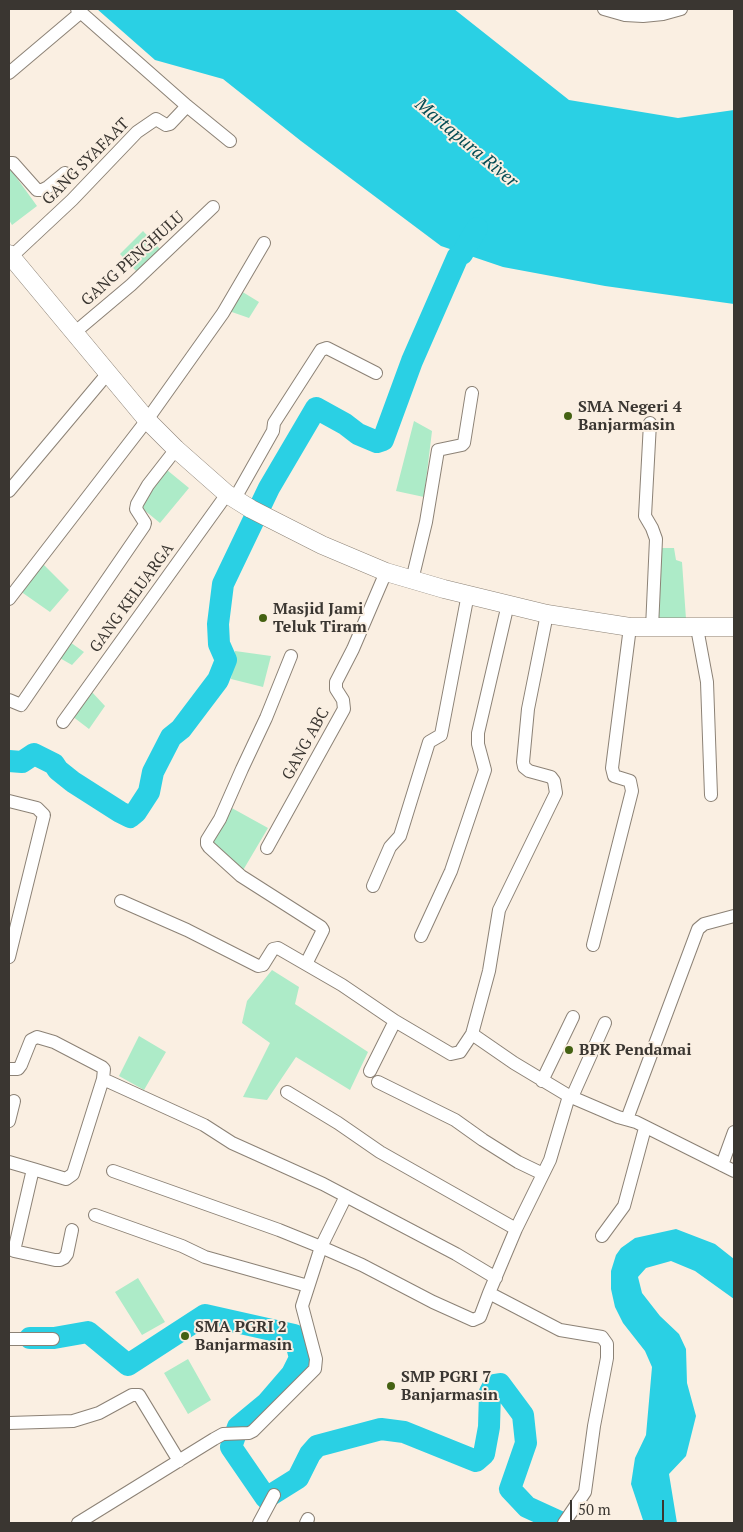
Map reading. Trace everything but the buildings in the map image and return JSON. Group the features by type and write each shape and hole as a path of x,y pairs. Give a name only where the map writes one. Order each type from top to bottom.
{"street":[{"path":"604,9 624,15 643,16 663,14 681,9"},
{"path":"9,74 78,11 230,141"},
{"name":"GANG SYAFAAT","path":"10,256 72,200 137,132 156,119 170,124 187,106"},
{"path":"9,163 13,163 37,190 48,187 64,173"},
{"name":"GANG PENGHULU","path":"74,334 131,284 213,207"},
{"path":"9,599 147,420 223,312 264,243"},
{"path":"10,256 147,420 176,449 231,497 322,545 386,572 546,614 630,628 734,627"},
{"name":"GANG KELUARGA","path":"63,722 231,497 273,431 274,423 321,350 327,348 376,373"},
{"path":"9,491 108,374"},
{"path":"412,580 426,522 438,450 464,443 472,393"},
{"path":"650,423 646,516 656,539 652,628"},
{"path":"15,702 144,526 145,523 136,509 136,504 176,449"},
{"name":"GANG ABC","path":"267,848 344,709 343,700 336,689 336,682 353,649 386,572"},
{"path":"373,886 390,847 400,836 429,742 441,734 468,594"},
{"path":"421,936 451,871 485,770 478,744 478,733 508,604"},
{"path":"121,901 188,930 258,966 264,965 272,949 278,948 342,985 395,1021 451,1054 460,1052 472,1034 489,971 499,910 556,793 556,787 551,777 529,771 524,767 523,762 528,709 546,614"},
{"path":"593,945 632,791 630,781 614,776 612,768 630,628"},
{"path":"697,628 708,682 711,795"},
{"path":"291,656 266,718 220,819 207,840 207,844 208,848 241,876 321,927 322,930 306,964"},
{"path":"9,801 37,808 44,814 9,957"},
{"path":"627,1119 698,929 704,924 734,916"},
{"path":"542,1081 573,1017"},
{"path":"370,1071 395,1021"},
{"path":"112,1171 279,1230 362,1265 433,1302 473,1320 480,1316 516,1229 550,1160 570,1097 605,1023"},
{"path":"472,1034 542,1081 570,1097 627,1119 734,1171"},
{"path":"9,1069 18,1069 31,1040 37,1037 54,1042 104,1069 104,1079 73,1174 66,1179 9,1162"},
{"path":"104,1079 204,1125 232,1143 346,1196 456,1254 496,1278"},
{"path":"378,1082 455,1120 490,1144 543,1174"},
{"path":"286,1092 338,1123 380,1152 516,1229"},
{"path":"9,1121 14,1102"},
{"path":"602,1236 624,1206 645,1128"},
{"path":"722,1165 734,1132"},
{"path":"34,1169 11,1250 60,1260 67,1254 72,1230"},
{"path":"78,1523 224,1434 249,1433 253,1431 315,1369 316,1359 302,1306 320,1247 346,1196"},
{"path":"95,1215 205,1256 308,1286"},
{"path":"488,1293 560,1330 602,1337 607,1344 607,1358 594,1426 585,1492 566,1520"},
{"path":"9,1339 53,1339"},
{"path":"9,1422 73,1421 99,1413 132,1395 139,1395 179,1461"},
{"path":"259,1523 274,1495"}],"green space":[{"path":"11,170 37,206 12,225 9,220 9,172"},
{"path":"143,231 160,249 137,272 120,254"},
{"path":"241,291 259,302 249,318 229,311"},
{"path":"414,421 432,431 424,497 396,491"},
{"path":"167,470 189,488 160,523 138,505"},
{"path":"657,548 674,548 676,560 682,562 686,619 657,619"},
{"path":"41,562 69,590 50,612 20,591"},
{"path":"67,640 84,652 72,665 58,657"},
{"path":"235,651 271,656 263,687 231,679"},
{"path":"90,690 105,706 89,729 72,716"},
{"path":"230,807 268,828 242,872 209,844"},
{"path":"272,970 299,987 295,1004 368,1052 350,1090 296,1057 267,1100 243,1097 270,1043 242,1023 247,1001"},
{"path":"139,1036 166,1052 144,1090 119,1076"},
{"path":"138,1278 165,1322 142,1335 115,1292"},
{"path":"188,1359 211,1400 188,1414 164,1373"}],"water":[{"name":"Martapura River","path":"97,9 454,9 569,100 678,118 734,110 734,304 605,286 503,267 441,246 301,141 223,79 155,60"},
{"path":"676,1229 715,1244 734,1259 734,1299 695,1271 671,1261 646,1268 638,1277 642,1293 660,1316 679,1334 686,1349 687,1383 696,1416 686,1456 669,1474 677,1523 644,1523 631,1484 635,1458 646,1435 652,1367 645,1351 623,1323 615,1307 611,1289 611,1271 616,1255 621,1248 635,1238"}],"waterway":[{"path":"9,761 22,762 34,754 54,764 58,770 73,782 120,812 130,817 136,812 149,792 153,772 171,737 181,729 218,680 226,660 219,644 218,624 223,584 269,488 316,408 345,424 358,434 377,442 383,440 412,361 458,256 462,254 477,228"},
{"path":"30,1338 54,1338 88,1332 128,1365 205,1315 294,1335 300,1358 292,1374 267,1403 238,1427 231,1447 266,1498 298,1478 310,1454 317,1446 381,1429 404,1432 476,1461 484,1454 489,1427 490,1392 494,1385 500,1384 523,1415 526,1443 510,1489 527,1507 562,1523"}],"place":[{"name":"SMA Negeri 4 Banjarmasin","path":"568,416"},
{"name":"Masjid Jami Teluk Tiram","path":"263,618"},
{"name":"BPK Pendamai","path":"569,1050"},
{"name":"SMA PGRI 2 Banjarmasin","path":"185,1336"},
{"name":"SMP PGRI 7 Banjarmasin","path":"391,1386"}]}
